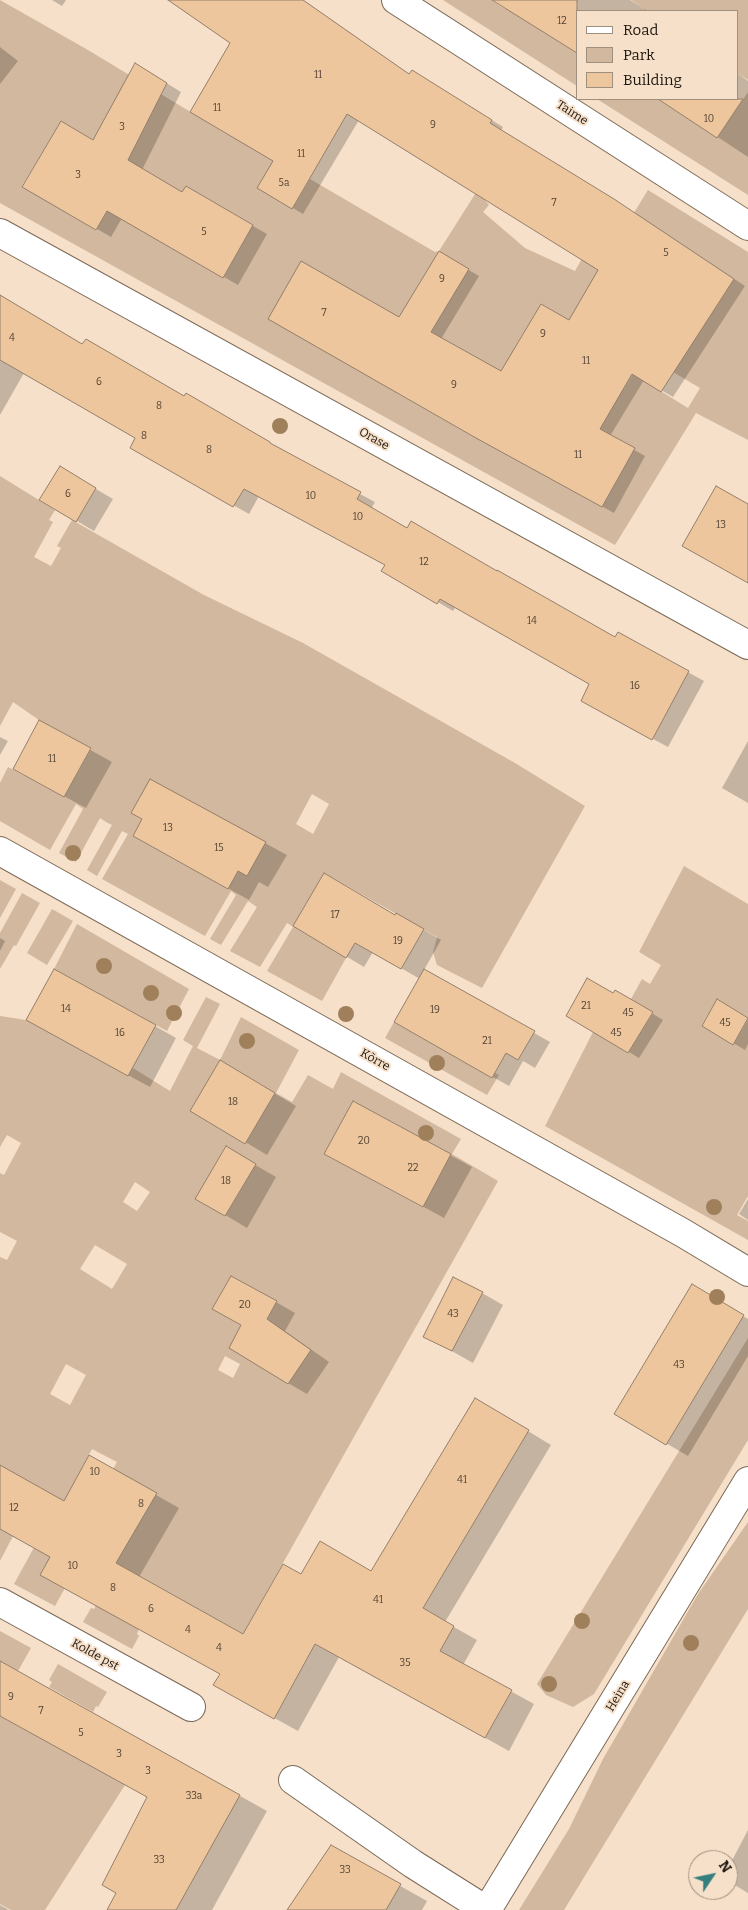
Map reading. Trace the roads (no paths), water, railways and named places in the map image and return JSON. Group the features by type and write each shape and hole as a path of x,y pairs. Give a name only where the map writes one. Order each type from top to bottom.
{"street":[{"name":"Taime","path":"396,0 748,226"},
{"name":"Orase","path":"0,233 748,645"},
{"name":"Kõrre","path":"0,852 649,1214 748,1272"},
{"name":"Heina","path":"486,1910 748,1481"},
{"name":"Kolde pst","path":"0,1602 190,1707"},
{"path":"293,1780 412,1864 486,1910"}]}
